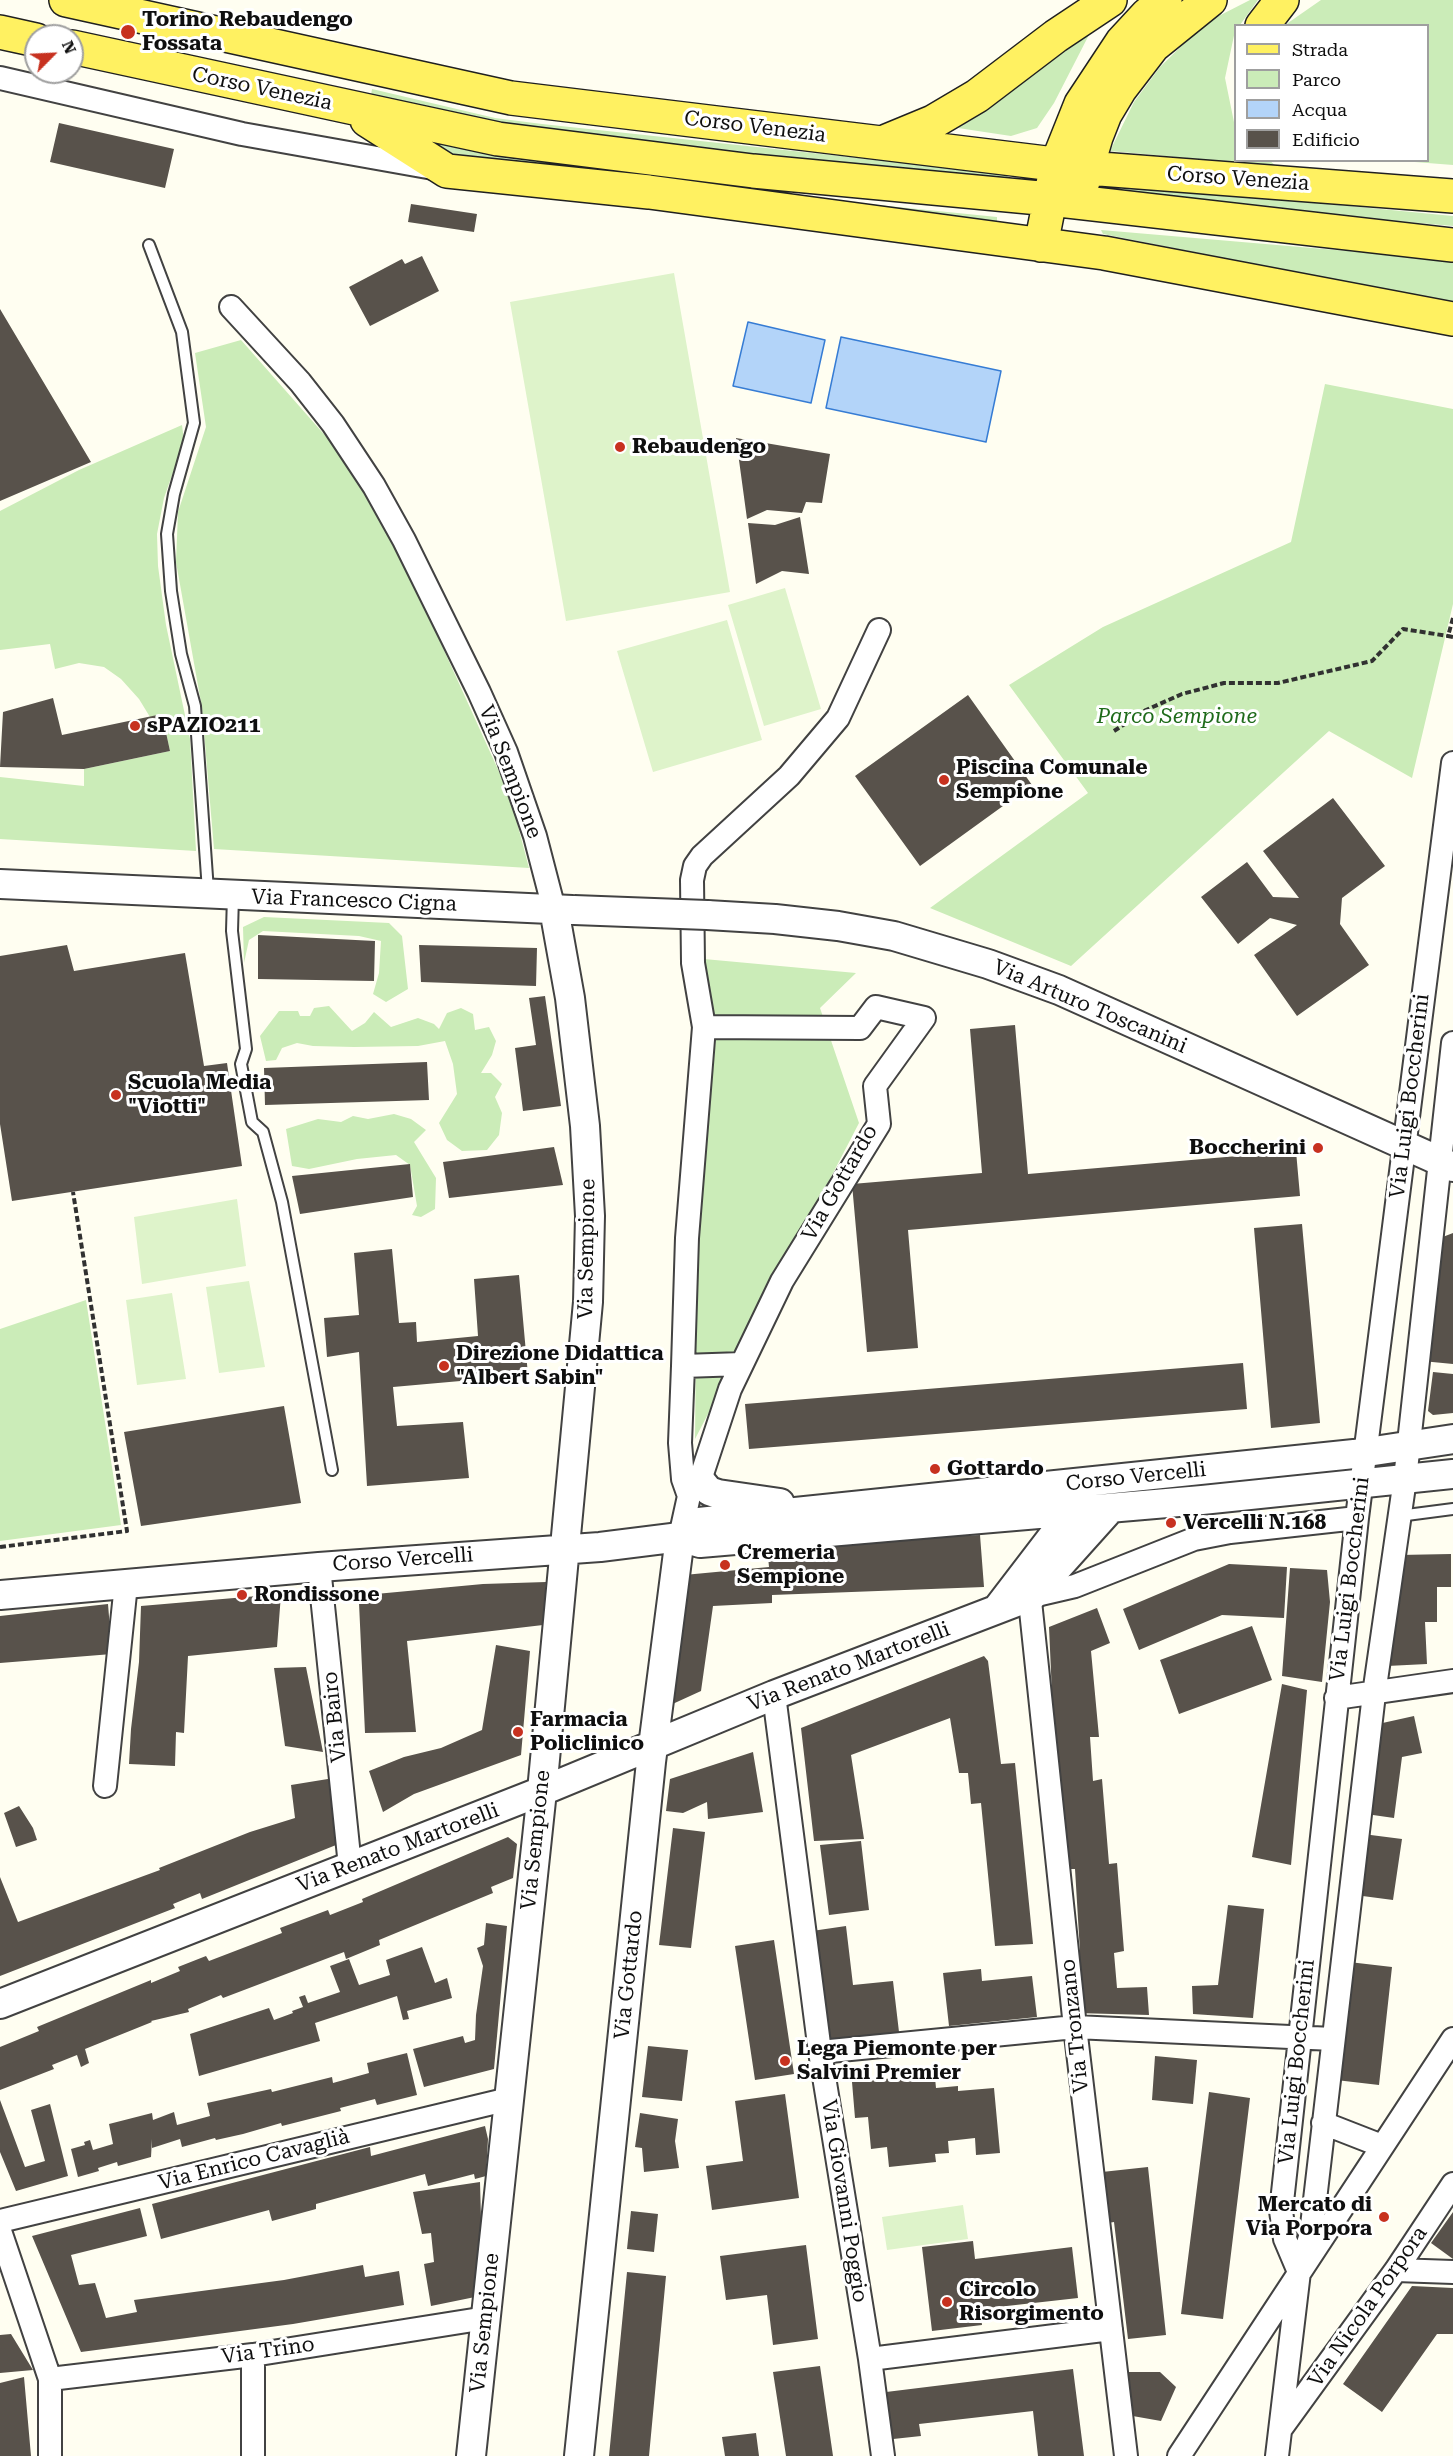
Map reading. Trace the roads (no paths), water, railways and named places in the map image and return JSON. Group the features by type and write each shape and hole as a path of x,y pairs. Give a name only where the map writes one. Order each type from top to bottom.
{"main road":[{"name":"Corso Venezia","path":"66,0 511,98 1072,166 1453,196"},
{"path":"885,142 933,122 978,96 1056,36 1110,0"},
{"path":"1072,166 1140,61 1153,46 1210,0"},
{"path":"1264,24 1282,0"},
{"path":"1041,245 1064,200 1072,166 1081,104 1122,42 1152,5"},
{"path":"0,32 24,37"},
{"name":"Corso Venezia","path":"84,50 498,139 753,171 1064,200 1453,245"},
{"path":"347,107 447,171 649,192 1166,263 1453,320"},
{"path":"1311,162 1382,191"},
{"path":"649,192 685,181 753,171"}],"street":[{"path":"0,78 242,134 447,171"},
{"name":"Via Sempione","path":"231,307 315,400 390,514 479,692 502,744 564,909 570,998 586,1142 590,1216 588,1302 542,1791 471,2456"},
{"name":"Via Gottardo","path":"694,1488 683,1479 680,1443 687,1238 705,1027 693,963 692,880 695,866 702,856 789,776 838,718 879,630"},
{"name":"Via Luigi Boccherini","path":"1299,2271 1288,2247 1281,2217 1361,1483 1453,762"},
{"name":"Via Francesco Cigna","path":"0,884 707,915"},
{"name":"Via Arturo Toscanini","path":"707,915 838,926 894,936 988,963 1059,990 1446,1164"},
{"name":"Via Gottardo","path":"579,2456 652,1746 680,1537 694,1488 730,1389 782,1281 879,1124 875,1086 924,1018 876,1008 860,1028 705,1027"},
{"name":"Via Luigi Boccherini","path":"1299,2271 1311,2234 1374,1694 1446,1164 1453,1043"},
{"path":"683,1366 742,1364"},
{"name":"Corso Vercelli","path":"680,1537 699,1522 1365,1453 1409,1444 1453,1439"},
{"name":"Corso Vercelli","path":"0,1594 566,1549 680,1537 699,1542 1111,1508 1453,1474"},
{"path":"997,1609 1072,1511 1082,1482"},
{"path":"694,1488 718,1494 787,1504 805,1511"},
{"name":"Via Renato Martorelli","path":"1032,1596 1111,1508"},
{"name":"Via Renato Martorelli","path":"0,2004 542,1791 774,1695 1032,1596 1067,1588 1184,1542 1213,1534 1357,1518"},
{"name":"Via Bairo","path":"319,1567 350,1866"},
{"path":"105,1786 126,1584"},
{"name":"Via Tronzano","path":"1032,1596 1030,1618 1075,2027 1126,2456"},
{"path":"1336,1698 1453,1681"},
{"name":"Via Giovanni Poggio","path":"774,1695 820,2052 870,2359 883,2456"},
{"path":"820,2052 1075,2027 1333,2039"},
{"name":"Via Nicola Porpora","path":"1179,2456 1453,2039"},
{"name":"Via Enrico Cavaglià","path":"0,2221 509,2099"},
{"path":"1323,2123 1382,2146"},
{"name":"Via Nicola Porpora","path":"1281,2428 1396,2270 1453,2184"},
{"path":"0,2231 50,2379 50,2456"},
{"path":"1396,2270 1453,2272"},
{"name":"Via Nicola Porpora","path":"1277,2456 1299,2271"},
{"name":"Via Trino","path":"50,2379 253,2355 486,2318"},
{"path":"870,2359 1110,2329"},
{"path":"253,2355 253,2456"}],"lane":[{"path":"149,245 182,332 194,423 174,494 166,534 171,591 181,654 195,706 221,895 232,931 246,1049 241,1064 252,1122 263,1132 282,1202 332,1470"},
{"path":"1399,1516 1453,1509"}],"water":[{"path":"748,322 825,340 811,403 733,386"},
{"path":"841,337 1001,371 986,442 826,408"}],"place":[{"name":"Torino Rebaudengo Fossata","path":"128,32"},
{"name":"Rebaudengo","path":"620,447"},
{"name":"sPAZIO211","path":"135,726"},
{"name":"Piscina Comunale Sempione","path":"944,780"},
{"name":"Scuola Media \"Viotti\"","path":"116,1095"},
{"name":"Boccherini","path":"1318,1148"},
{"name":"Direzione Didattica \"Albert Sabin\"","path":"444,1366"},
{"name":"Gottardo","path":"935,1469"},
{"name":"Vercelli N.168","path":"1171,1523"},
{"name":"Cremeria Sempione","path":"725,1565"},
{"name":"Rondissone","path":"242,1595"},
{"name":"Farmacia Policlinico","path":"518,1732"},
{"name":"Lega Piemonte per Salvini Premier","path":"785,2061"},
{"name":"Mercato di Via Porpora","path":"1384,2217"},
{"name":"Circolo Risorgimento","path":"947,2302"}],"park label":[{"name":"Parco Sempione","path":"1177,717"}]}
